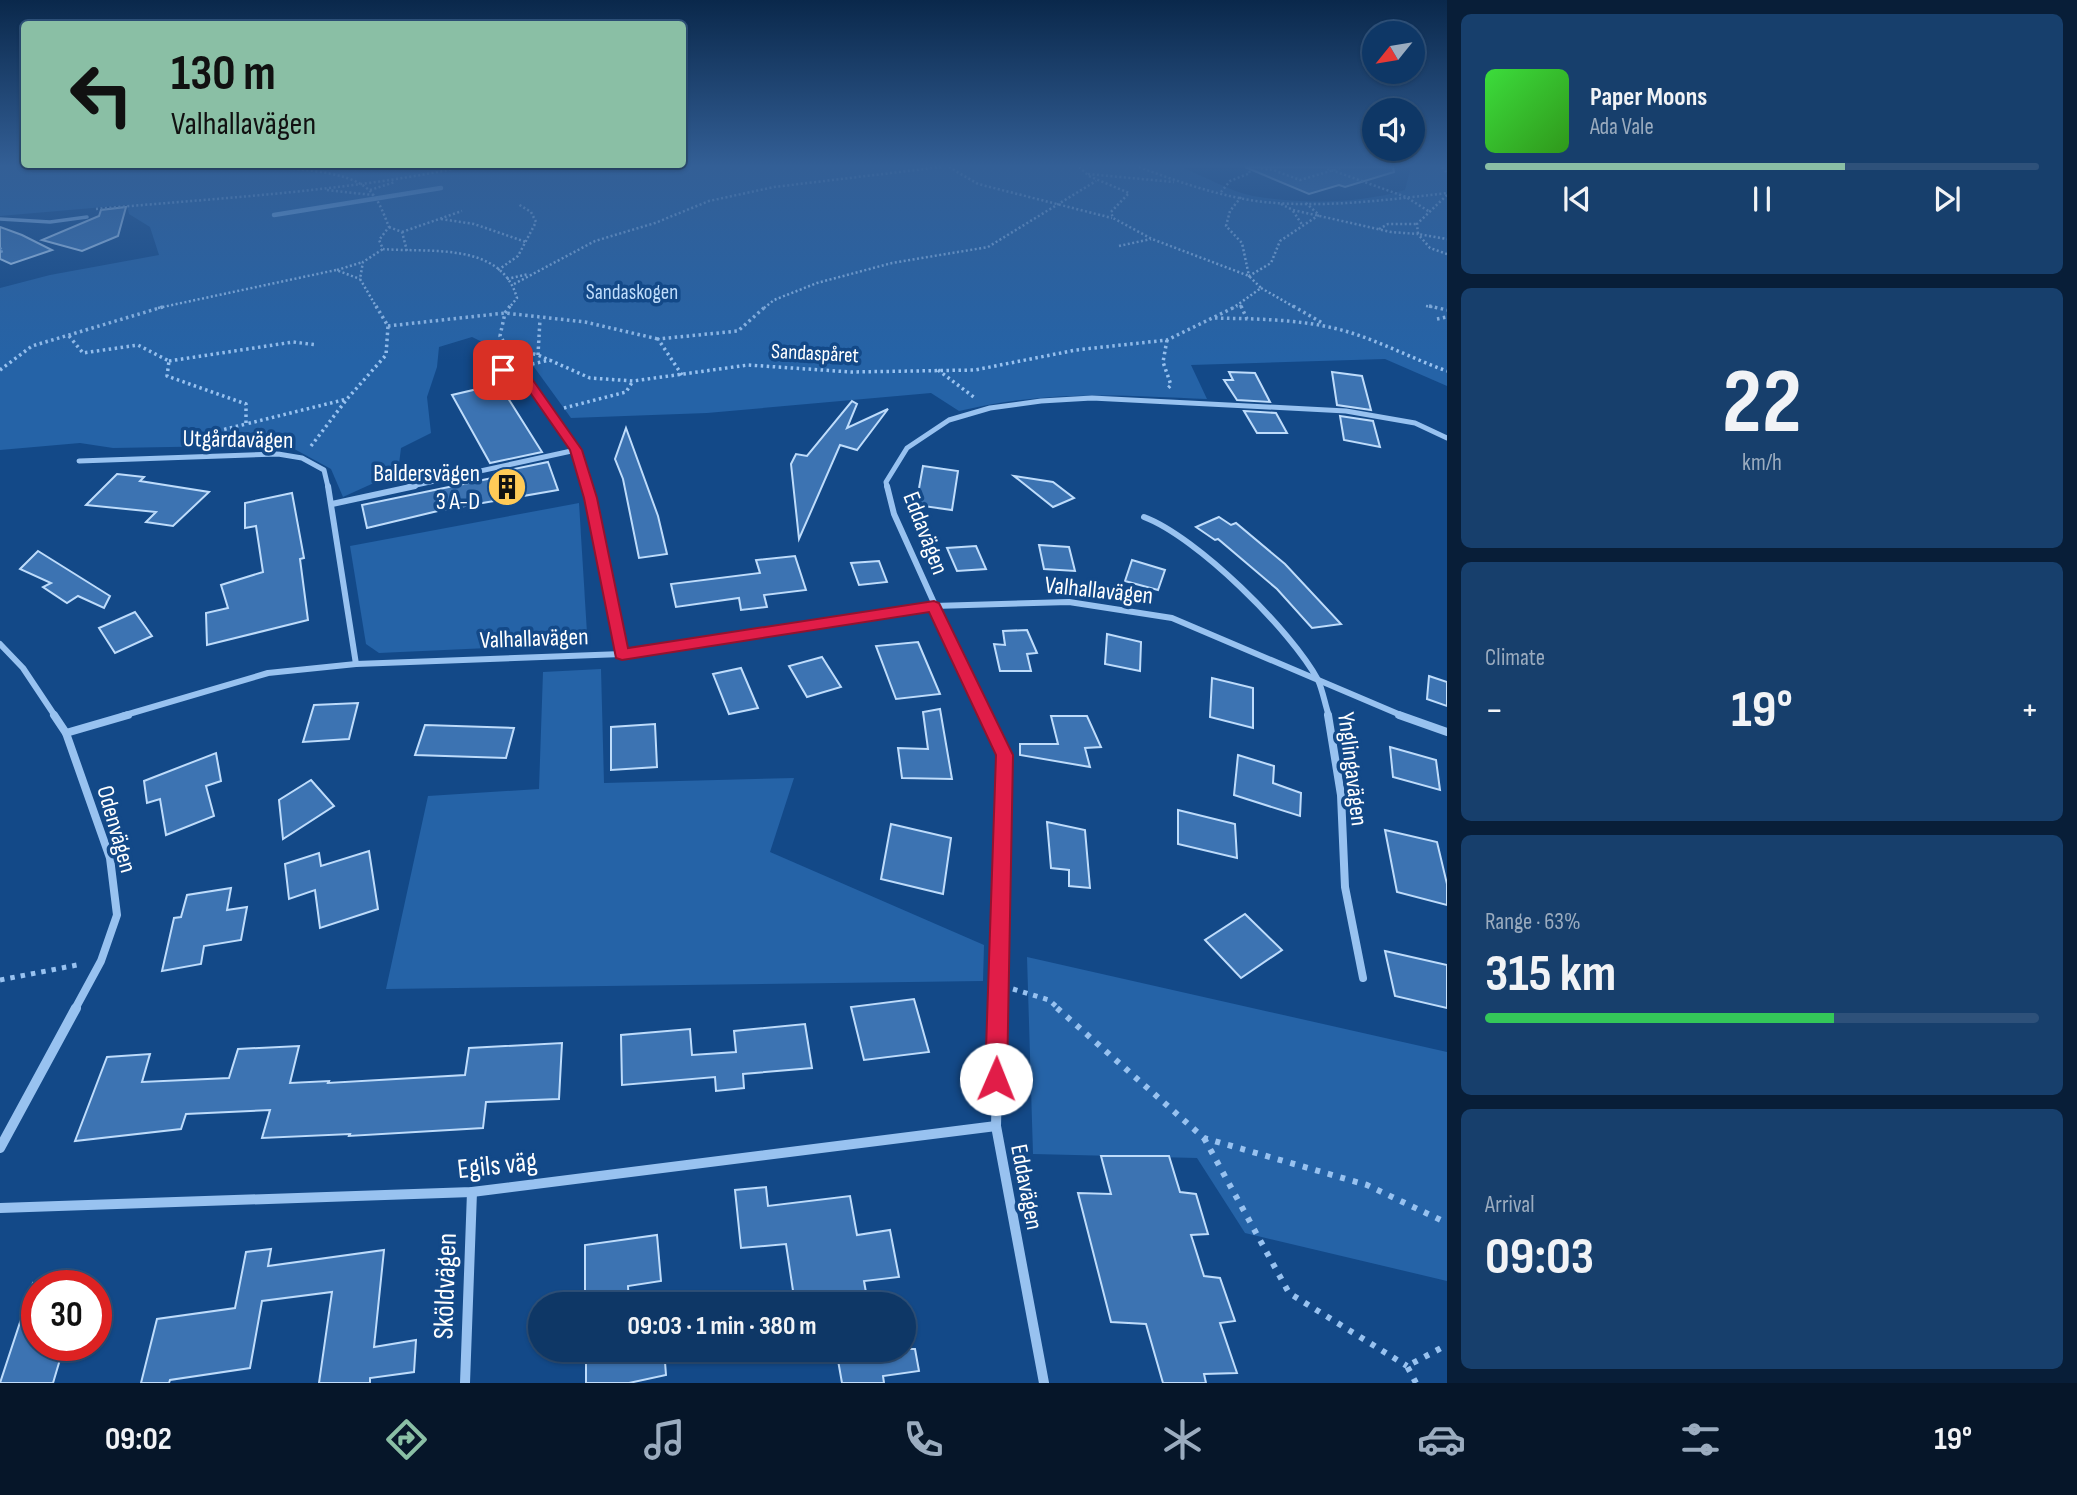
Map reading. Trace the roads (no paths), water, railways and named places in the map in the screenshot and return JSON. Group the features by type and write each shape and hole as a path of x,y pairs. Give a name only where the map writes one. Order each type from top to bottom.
{"street":[{"path":"503,370 526,378 576,450 590,498 622,654"},
{"name":"Eddavägen","path":"1044,1383 996,1126 1004,755 934,606 894,513 886,482 907,448 949,420 990,408 1041,401 1092,398 1346,411 1415,423 1447,438"},
{"path":"332,504 576,450"},
{"name":"Utgårdavägen","path":"79,461 278,454 302,458 324,470 332,504 356,664"},
{"name":"Ynglingavägen","path":"1144,517 1163,524 1239,585 1273,619 1318,681 1330,720 1341,794 1345,887 1363,978"},
{"name":"Valhallavägen","path":"66,733 268,673 356,664 622,654 934,606 1069,601 1172,618 1318,681 1447,732"},
{"name":"Odenvägen","path":"0,644 23,668 66,733 110,858 117,915 101,961 0,1148"},
{"name":"Egils väg","path":"0,1208 472,1192 996,1126"},
{"name":"Sköldvägen","path":"464,1383 472,1192"}],"place":[{"name":"Baldersvägen 3 A-D","path":"507,487"}],"park label":[{"name":"Sandaskogen","path":"632,292"}]}
